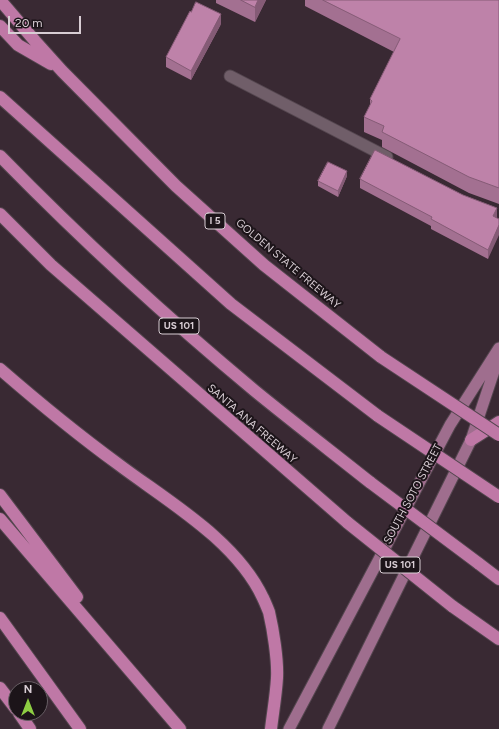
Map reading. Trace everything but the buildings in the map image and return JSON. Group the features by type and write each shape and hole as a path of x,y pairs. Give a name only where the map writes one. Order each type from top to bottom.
{"highway":[{"name":"GOLDEN STATE FREEWAY","path":"0,0 34,41 62,71 176,186 264,265 381,357 499,434"},
{"path":"0,26 18,45 62,71"},
{"path":"0,97 231,304 378,416 499,497"},
{"name":"US 101","path":"0,156 45,202 172,320 256,391 371,483 499,579"},
{"name":"SANTA ANA FREEWAY","path":"0,214 51,266 348,524 452,606 499,639"},
{"path":"0,369 44,407 118,465 187,514 208,531 240,562 257,585 268,611 274,645 277,677 271,729"},
{"path":"472,440 499,422"},
{"path":"0,495 146,690"},
{"path":"0,519 180,729"},
{"path":"0,618 80,729"},
{"path":"0,688 8,699"}],"main road":[{"name":"SOUTH SOTO STREET","path":"289,729 450,425 499,348"},
{"path":"328,729 472,440 499,355"}],"lane":[{"path":"230,76 396,162"}]}
